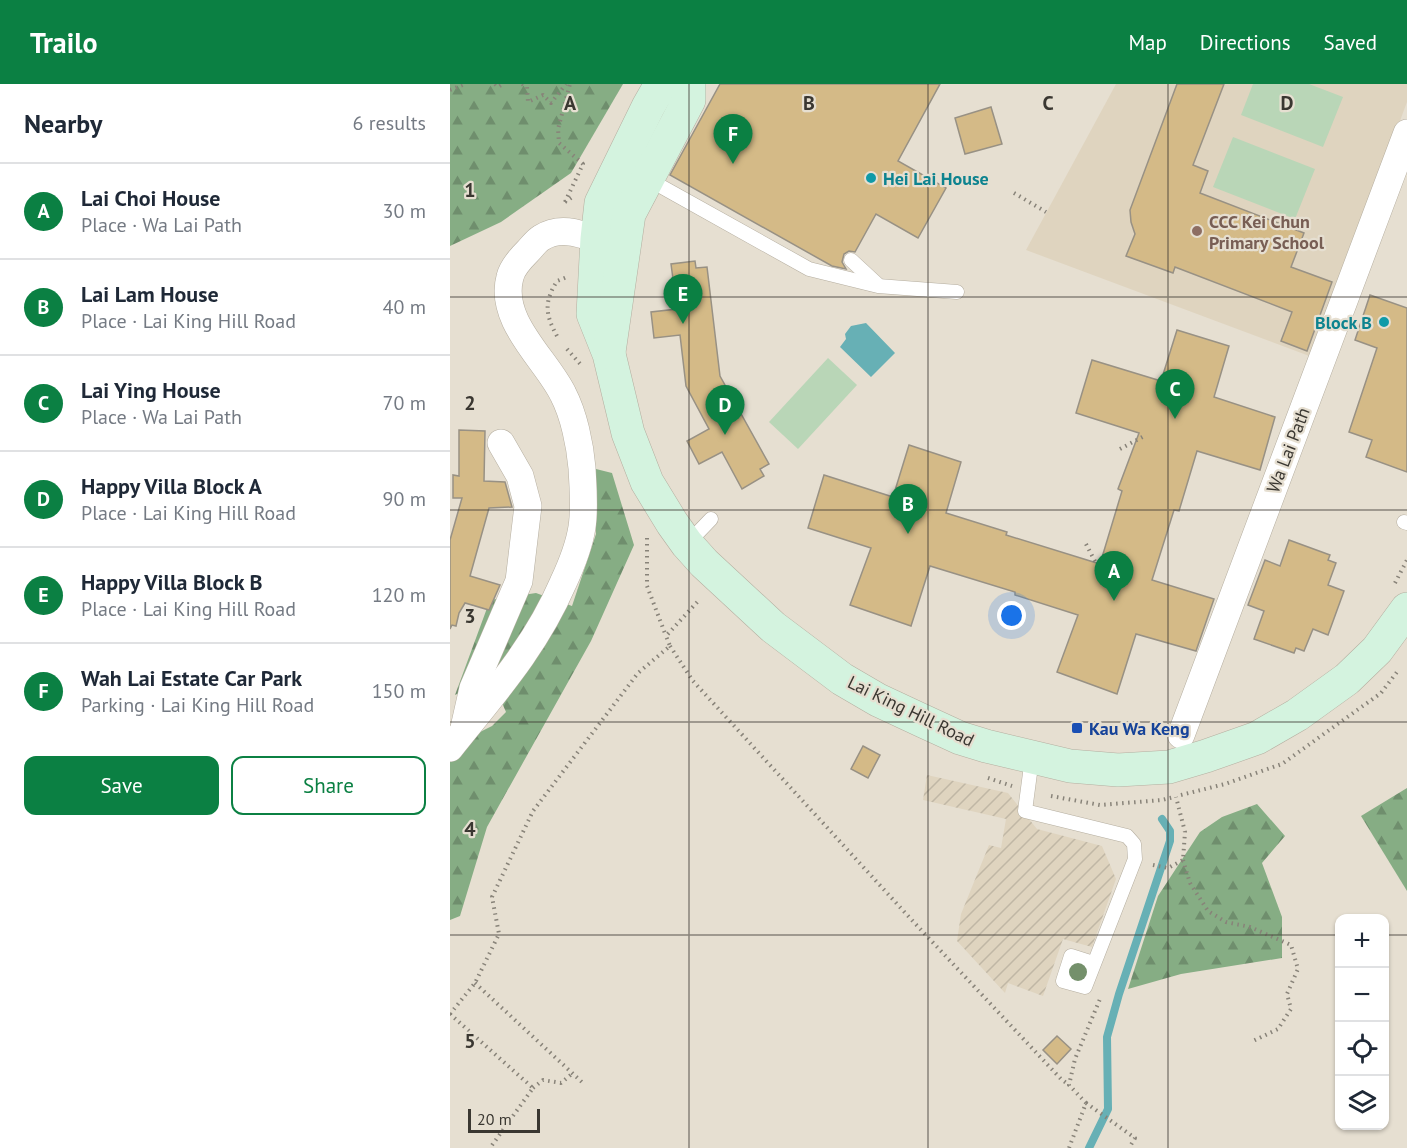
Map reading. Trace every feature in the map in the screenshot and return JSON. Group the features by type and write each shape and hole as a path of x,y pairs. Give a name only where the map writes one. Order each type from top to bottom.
{"main road":[{"name":"Lai King Hill Road","path":"668,84 656,93 644,166 629,214 609,247 592,314 597,362 621,410 647,482 687,544 773,627 842,679 878,700 960,738 1070,766 1118,770 1173,782 1206,756 1257,738 1297,716 1347,680 1377,650 1399,599"},
{"name":"Lai King Hill Road","path":"609,247 601,203 644,166 689,100 689,84"}],"street":[{"name":"Wa Lai Path","path":"1181,735 1407,133"},
{"path":"456,740 523,657 551,611 572,562 582,528 584,490 579,445 564,394 517,324 509,299 510,276 524,255 541,238 571,232 609,247"},
{"path":"456,740 473,688 519,581 528,506 520,476 501,443"}],"lane":[{"path":"644,166 809,269 878,286 957,292"},
{"path":"851,260 878,286"},
{"path":"687,544 711,519"},
{"name":"Wa Lai Path","path":"1173,782 1181,735"},
{"path":"1032,758 1025,811 1127,836 1134,844 1135,859 1093,963"}],"path":[{"path":"450,90 465,84"},
{"path":"495,84 498,87 503,84"},
{"path":"522,84 527,87 528,102 543,95 551,104 568,84"},
{"path":"565,202 583,164 559,143 558,129 568,84"},
{"path":"1014,193 1046,212"},
{"path":"571,276 557,281 549,294 547,308 550,323 558,337 597,362"},
{"path":"1120,449 1146,435"},
{"path":"652,535 647,538 647,586 670,646 693,681 1061,1079 1086,1103 1135,1138 1129,1148"},
{"path":"1086,544 1099,569"},
{"path":"1399,599 1407,560"},
{"path":"666,636 701,600 694,592"},
{"path":"533,1088 450,1014 475,983 499,934 492,897 533,811 638,673 670,646"},
{"path":"1173,782 1226,784 1282,764 1381,693 1401,668"},
{"path":"982,776 1028,790 1100,805 1162,800 1173,782"},
{"path":"1173,782 1185,832 1183,860 1190,883 1208,911 1226,922 1250,927 1291,945 1298,969 1287,994 1291,1009 1278,1029 1251,1042"},
{"path":"1147,875 1151,864 1168,868 1183,860"},
{"path":"475,983 584,1084"},
{"path":"1069,1085 1075,1059 1104,990"},
{"path":"490,1148 533,1088 543,1080 561,1083 573,1073"},
{"path":"1069,1148 1086,1103"}],"shaded area":[{"name":"CCC Kei Chun Primary School","path":"1116,84 1407,84 1407,102 1312,357 1026,250"},
{"path":"927,775 1008,793 1037,829 1102,846 1116,879 1092,947 1063,939 1043,996 1008,983 1005,993 957,941 961,914 989,845 1001,848 1006,819 923,800"}],"green space":[{"path":"450,84 623,84 571,173 501,222 450,246"},
{"path":"1253,84 1309,84 1343,97 1323,147 1241,115"},
{"path":"1233,137 1315,169 1295,219 1213,187"},
{"path":"828,358 857,385 798,449 769,422"},
{"path":"592,468 612,473 634,545 591,641 487,827 460,916 450,920 450,747 492,726 506,712 491,678 455,695 490,600 536,593 572,606 596,534"},
{"path":"1407,788 1407,891 1361,816"},
{"path":"1257,804 1285,836 1262,863 1282,917 1282,958 1181,974 1128,989 1158,896 1200,832 1222,817"}],"water":[{"path":"866,323 895,353 871,377 840,347 851,326"}],"building":[{"path":"720,84 940,84 898,161 946,188 918,238 876,214 855,252 849,251 844,254 842,262 846,269 832,266 670,175"},
{"path":"1177,84 1224,84 1193,165 1208,171 1200,193 1304,233 1291,267 1332,282 1307,351 1281,341 1292,312 1175,267 1173,273 1126,256 1135,234 1130,210"},
{"path":"991,107 1002,144 965,154 955,118"},
{"path":"695,261 696,268 707,267 720,376 769,464 760,469 764,476 742,489 722,452 699,464 687,441 709,429 686,386 680,335 654,338 651,312 677,309 671,264"},
{"path":"1370,295 1407,308 1407,472 1366,457 1372,440 1349,432 1377,348 1355,340"},
{"path":"1177,330 1229,346 1214,397 1275,417 1260,470 1197,451 1179,511 1174,510 1152,580 1214,599 1196,651 1136,634 1117,694 1057,672 1078,615 1015,595 1015,592 930,566 911,626 850,605 871,548 808,528 824,475 893,497 909,445 961,462 946,513 1007,532 1006,535 1100,564 1122,491 1118,489 1139,433 1076,413 1092,360 1161,381"},
{"path":"459,430 485,431 484,481 505,482 512,507 489,508 470,576 500,585 489,610 465,603 459,613 456,626 452,625 450,629 450,540 462,498 453,498 453,475 459,476"},
{"path":"1289,540 1330,555 1328,560 1336,563 1328,585 1344,591 1328,635 1313,629 1304,651 1296,648 1294,653 1254,639 1264,611 1248,605 1265,560 1280,566"},
{"path":"863,746 880,755 868,778 851,769"},
{"path":"1057,1036 1071,1049 1057,1064 1043,1050"}],"waterway":[{"path":"1089,1148 1108,1109 1107,1037 1170,841 1170,831 1162,819"}],"place":[{"name":"Wah Lai Estate Car Park","path":"733,164"},
{"name":"Hei Lai House","path":"871,178"},
{"name":"CCC Kei Chun Primary School","path":"1197,231"},
{"name":"Block B","path":"1384,322"},
{"name":"Happy Villa Block B","path":"683,324"},
{"name":"Lai Ying House","path":"1175,419"},
{"name":"Happy Villa Block A","path":"725,435"},
{"name":"Lai Lam House","path":"908,534"},
{"name":"Lai Choi House","path":"1114,601"},
{"name":"Kau Wa Keng","path":"1077,728"}]}
